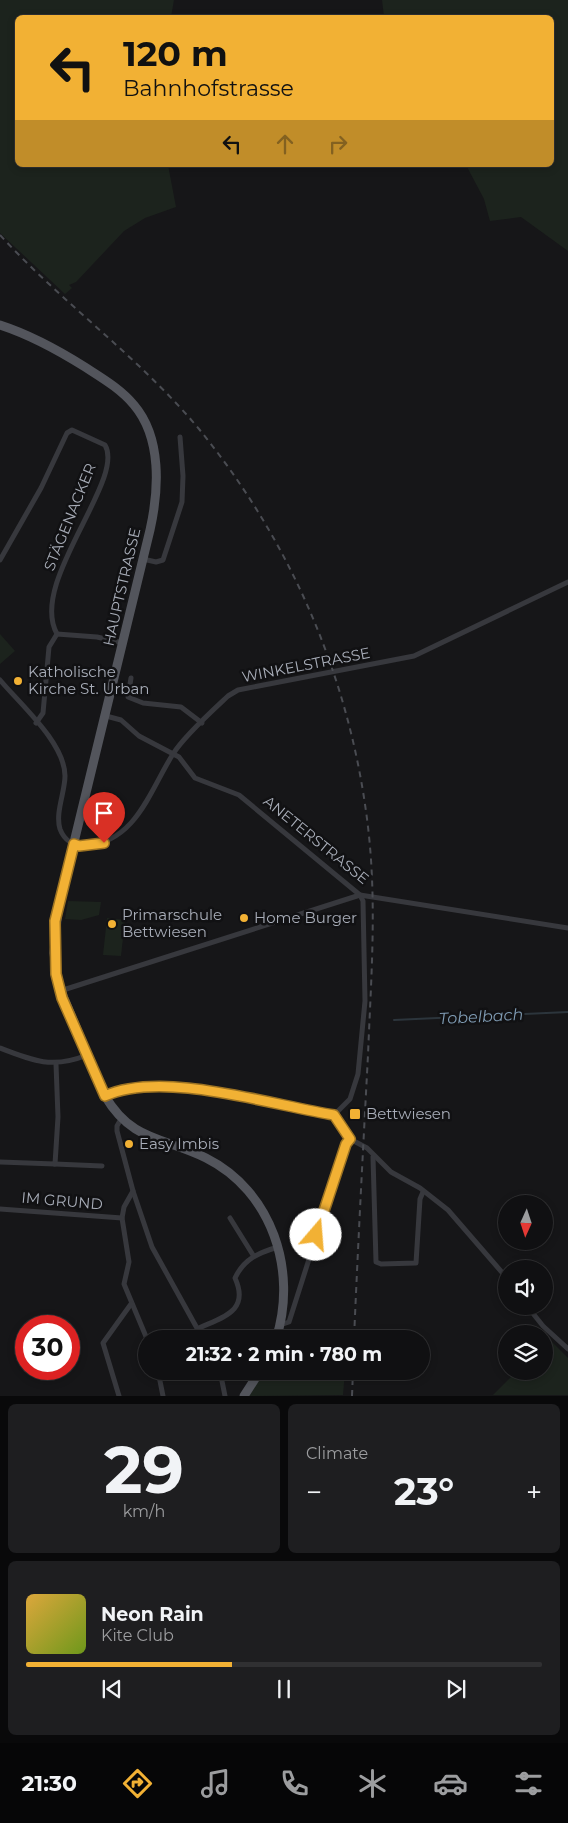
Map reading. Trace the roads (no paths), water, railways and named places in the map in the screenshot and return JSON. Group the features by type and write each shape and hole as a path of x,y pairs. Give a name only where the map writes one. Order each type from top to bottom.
{"main road":[{"name":"HAUPTSTRASSE","path":"0,325 42,341 78,362 124,395 141,415 150,437 156,476 154,509 143,559 55,921 54,960 60,991 105,1096 121,1119 142,1134 203,1157 229,1173 252,1194 263,1210 271,1224 278,1247 283,1286 279,1330"},
{"path":"244,1396 254,1380"}],"street":[{"name":"STÄGENACKER","path":"0,560 41,488 65,435 72,430 105,445 108,457 100,484 54,591 52,618 58,634"},
{"path":"143,559 156,562 163,560 178,518 183,489 180,437"},
{"name":"WINKELSTRASSE","path":"74,844 79,846 104,843 138,816 149,800 173,753 228,696 238,690 414,656 460,636 568,582"},
{"path":"36,723 43,713 49,647 58,634 97,636 123,642"},
{"path":"131,678 128,697 143,703 181,707 202,723"},
{"path":"0,680 57,750 63,764 65,778 60,828 66,839 74,844"},
{"name":"ANETERSTRASSE","path":"106,716 121,720 139,736 179,757 195,778 239,795 360,895 568,928"},
{"path":"60,991 360,895 364,901 366,981 358,1074 350,1099 334,1115"},
{"path":"0,1048 56,1064 68,1063 87,1055"},
{"path":"56,1064 58,1118 56,1164"},
{"path":"105,1096 143,1088 179,1086 334,1115 350,1139 363,1146 391,1172 423,1192 462,1224 498,1267"},
{"path":"121,1119 117,1126 117,1131 133,1191 155,1254 199,1328 226,1316 236,1307 239,1292 236,1278 243,1264 252,1255 278,1247"},
{"path":"280,1326 289,1322 346,1144 350,1139"},
{"path":"373,1156 376,1262 381,1264 416,1263 420,1199 423,1192"},
{"path":"0,1162 102,1166"},
{"path":"133,1191 124,1207 122,1218 129,1262 124,1284 143,1330"},
{"name":"IM GRUND","path":"0,1209 122,1218"},
{"path":"230,1218 252,1255"},
{"path":"119,1396 103,1342 131,1304"},
{"path":"534,1315 543,1326 568,1349"},
{"path":"160,1380 163,1396"},
{"path":"222,1380 225,1396"}],"waterway":[{"name":"Tobelbach","path":"394,1020 568,1012"}],"railway":[{"path":"0,235 49,284 151,378 199,429 232,473 262,519 289,567 312,616 332,667 348,719 360,773 371,856 373,912 372,970 354,1330"},
{"path":"352,1396 353,1380"}],"place":[{"name":"Katholische Kirche St. Urban","path":"18,681"},
{"name":"Home Burger","path":"244,918"},
{"name":"Primarschule Bettwiesen","path":"112,924"},
{"name":"Bettwiesen","path":"355,1114"},
{"name":"Easy Imbis","path":"129,1144"}]}
